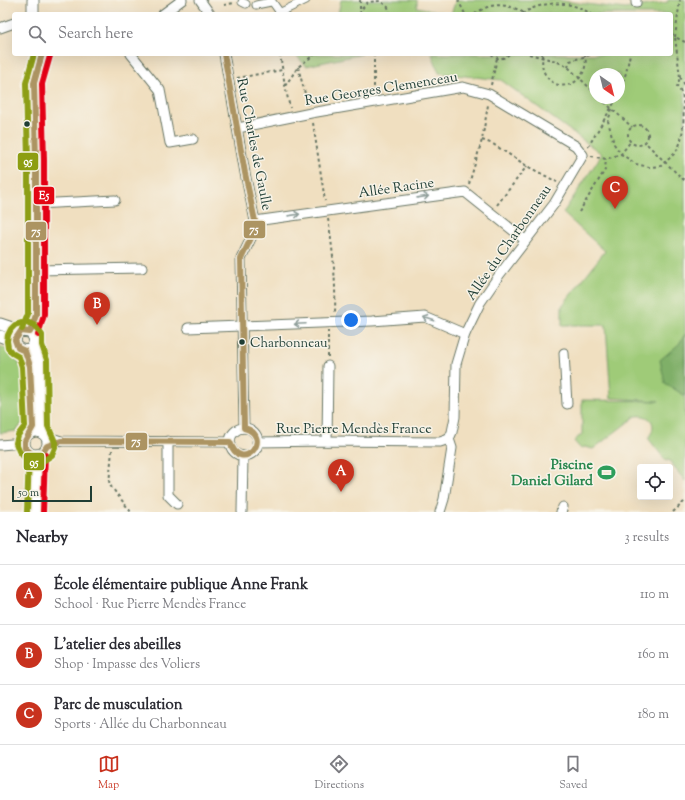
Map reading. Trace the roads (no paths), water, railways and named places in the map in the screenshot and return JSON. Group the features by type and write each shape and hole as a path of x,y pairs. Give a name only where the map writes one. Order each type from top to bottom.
{"street":[{"path":"33,0 33,12"},
{"path":"166,12 182,0"},
{"path":"200,0 209,12"},
{"path":"282,12 306,0"},
{"path":"256,5 271,1 279,12"},
{"path":"0,28 12,24"},
{"path":"15,344 16,335 25,332 36,315 37,270 34,83 41,56"},
{"path":"133,56 160,90 170,143 193,139"},
{"name":"Rue Charles de Gaulle","path":"224,56 255,221 254,232 241,259 244,428"},
{"name":"Rue Georges Clemenceau","path":"238,128 311,113 463,87 489,94 576,146 583,155"},
{"name":"Allée du Charbonneau","path":"440,512 444,498 452,448 449,439 452,432 454,417 456,364 465,334 480,303 525,240 554,204 583,155"},
{"name":"Allée Racine","path":"255,221 465,192 492,212 525,240"},
{"path":"36,204 115,200"},
{"path":"37,270 142,268"},
{"path":"188,328 242,327 425,317 465,334"},
{"path":"0,324 34,336 29,348 33,416 41,437 43,452 37,454 28,452 24,443 26,436 41,437 61,441 230,442"},
{"path":"0,336 15,344 19,349 29,348"},
{"path":"564,353 567,404"},
{"path":"327,441 328,366"},
{"path":"244,428 255,434 257,442 255,450 244,456 239,455 232,450 230,442 232,434 244,428"},
{"name":"Rue Pierre Mendès France","path":"257,442 440,442 449,439"},
{"path":"168,441 168,495 177,504"},
{"path":"0,445 24,443"},
{"path":"35,512 37,454"},
{"path":"242,512 244,456"}],"place":[{"name":"Parc de musculation","path":"615,209"},
{"name":"L'atelier des abeilles","path":"97,325"},
{"name":"Charbonneau","path":"242,342"},
{"name":"Piscine Daniel Gilard","path":"606,472"},
{"name":"École élémentaire publique Anne Frank","path":"341,492"}]}
